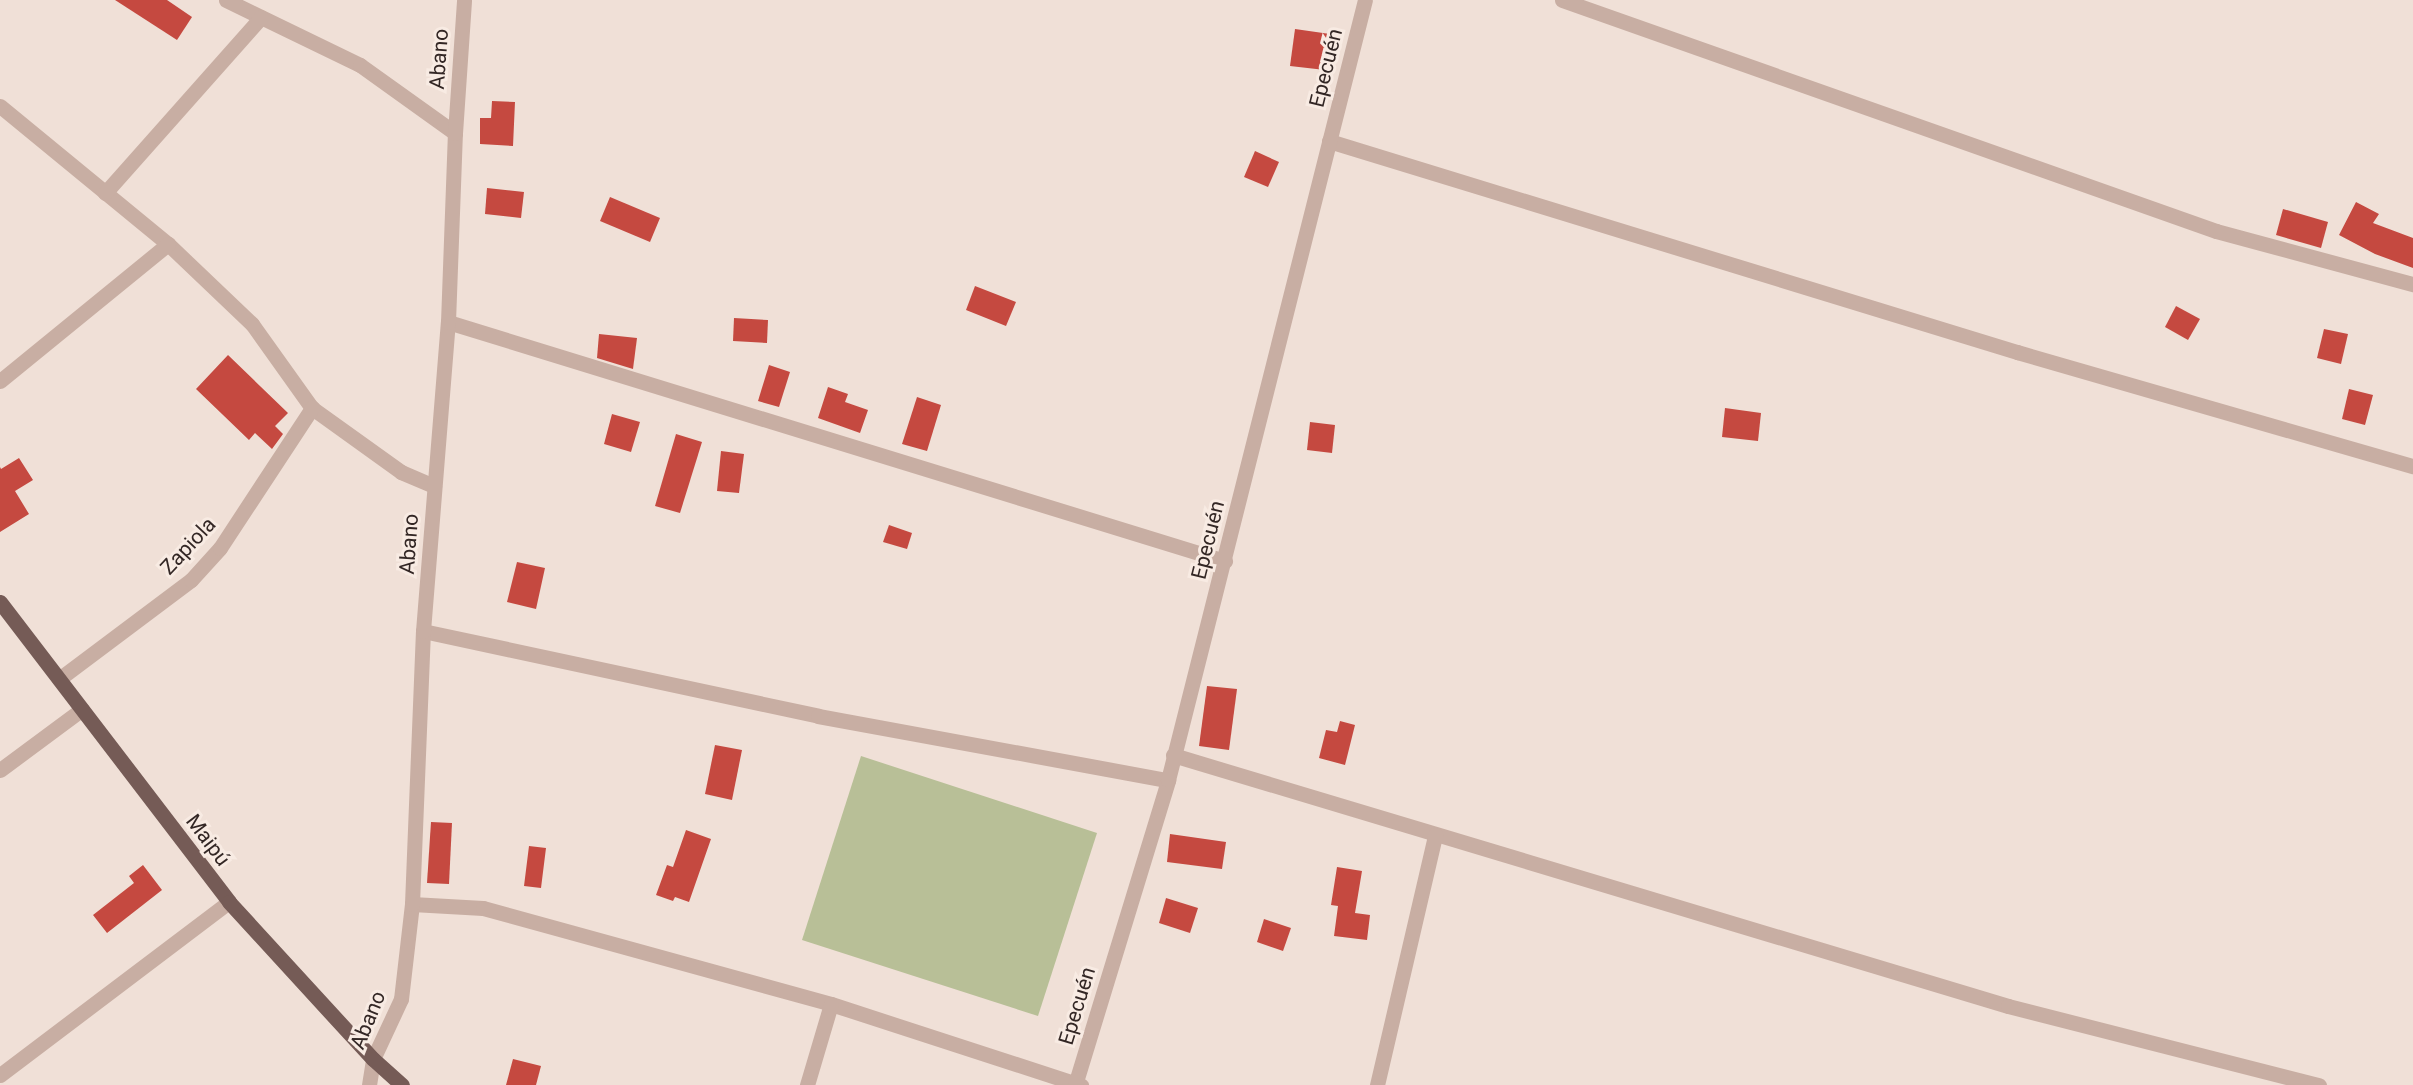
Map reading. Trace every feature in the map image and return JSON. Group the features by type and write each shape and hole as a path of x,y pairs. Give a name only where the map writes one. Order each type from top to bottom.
{"main road":[{"name":"Maipú","path":"0,602 229,902 373,1059 402,1085"}],"street":[{"path":"226,0 360,65 455,133"},
{"name":"Abano","path":"369,1085 373,1059 401,999 412,904 423,631 448,322 455,133 464,0"},
{"name":"Epecuén","path":"1077,1084 1168,780 1365,0"},
{"path":"1562,0 2216,231 2413,284"},
{"path":"105,193 261,16"},
{"path":"0,106 168,244 252,324 312,408 401,472 434,486"},
{"path":"1329,141 2017,352 2413,466"},
{"path":"0,381 168,244"},
{"path":"448,322 1225,561"},
{"name":"Zapiola","path":"59,680 191,580 220,548 312,408"},
{"path":"423,631 818,716 1168,780"},
{"path":"0,770 82,709"},
{"path":"1173,755 2008,1006 2319,1085"},
{"path":"1377,1085 1435,835"},
{"path":"0,1075 229,902"},
{"path":"412,904 483,908 831,1004 1077,1084"},
{"path":"807,1085 831,1004"}],"green space":[{"path":"861,756 1097,833 1038,1016 802,940"}],"building":[{"path":"115,0 167,0 192,17 177,40"},
{"path":"1295,29 1330,34 1325,70 1290,66"},
{"path":"492,101 515,102 513,146 480,144 480,118 491,118"},
{"path":"1255,151 1279,162 1268,187 1244,177"},
{"path":"487,188 524,192 521,218 485,214"},
{"path":"610,197 660,218 650,242 600,221"},
{"path":"2356,202 2379,214 2373,223 2413,238 2413,268 2375,254 2339,235"},
{"path":"2283,209 2328,222 2321,248 2276,235"},
{"path":"975,286 1016,302 1006,326 966,310"},
{"path":"2176,306 2200,319 2188,340 2165,327"},
{"path":"734,318 768,320 767,343 733,341"},
{"path":"2324,329 2348,334 2341,364 2317,358"},
{"path":"599,334 637,338 633,369 597,358"},
{"path":"228,355 288,413 275,426 283,434 272,449 255,433 249,440 196,389"},
{"path":"769,365 790,372 779,407 758,401"},
{"path":"828,387 848,394 845,402 868,410 860,433 818,418"},
{"path":"2349,389 2373,395 2365,425 2342,419"},
{"path":"917,397 941,405 927,451 902,444"},
{"path":"1725,408 1761,413 1758,441 1722,437"},
{"path":"612,414 640,422 631,452 604,444"},
{"path":"1310,422 1335,425 1332,453 1307,450"},
{"path":"676,434 702,442 680,513 655,506"},
{"path":"721,451 744,454 739,493 717,491"},
{"path":"19,458 33,480 15,491 29,514 0,532 0,467 1,469"},
{"path":"889,525 912,533 907,549 883,542"},
{"path":"517,562 545,568 536,609 507,602"},
{"path":"1207,686 1237,689 1229,750 1199,746"},
{"path":"1340,721 1355,725 1345,765 1319,758 1326,730 1337,732"},
{"path":"715,745 742,750 732,800 705,794"},
{"path":"431,822 452,823 449,884 427,883"},
{"path":"686,830 711,839 689,902 675,897 673,901 656,895 667,865 673,867"},
{"path":"1170,834 1226,842 1222,869 1167,862"},
{"path":"529,846 546,848 541,888 524,886"},
{"path":"143,865 162,890 107,933 93,915 134,883 129,876"},
{"path":"1337,867 1362,871 1355,913 1370,915 1367,940 1334,936 1338,906 1331,905"},
{"path":"1166,898 1198,908 1190,933 1159,923"},
{"path":"1264,919 1291,928 1283,951 1257,942"},
{"path":"513,1059 541,1066 536,1085 506,1085"}]}
